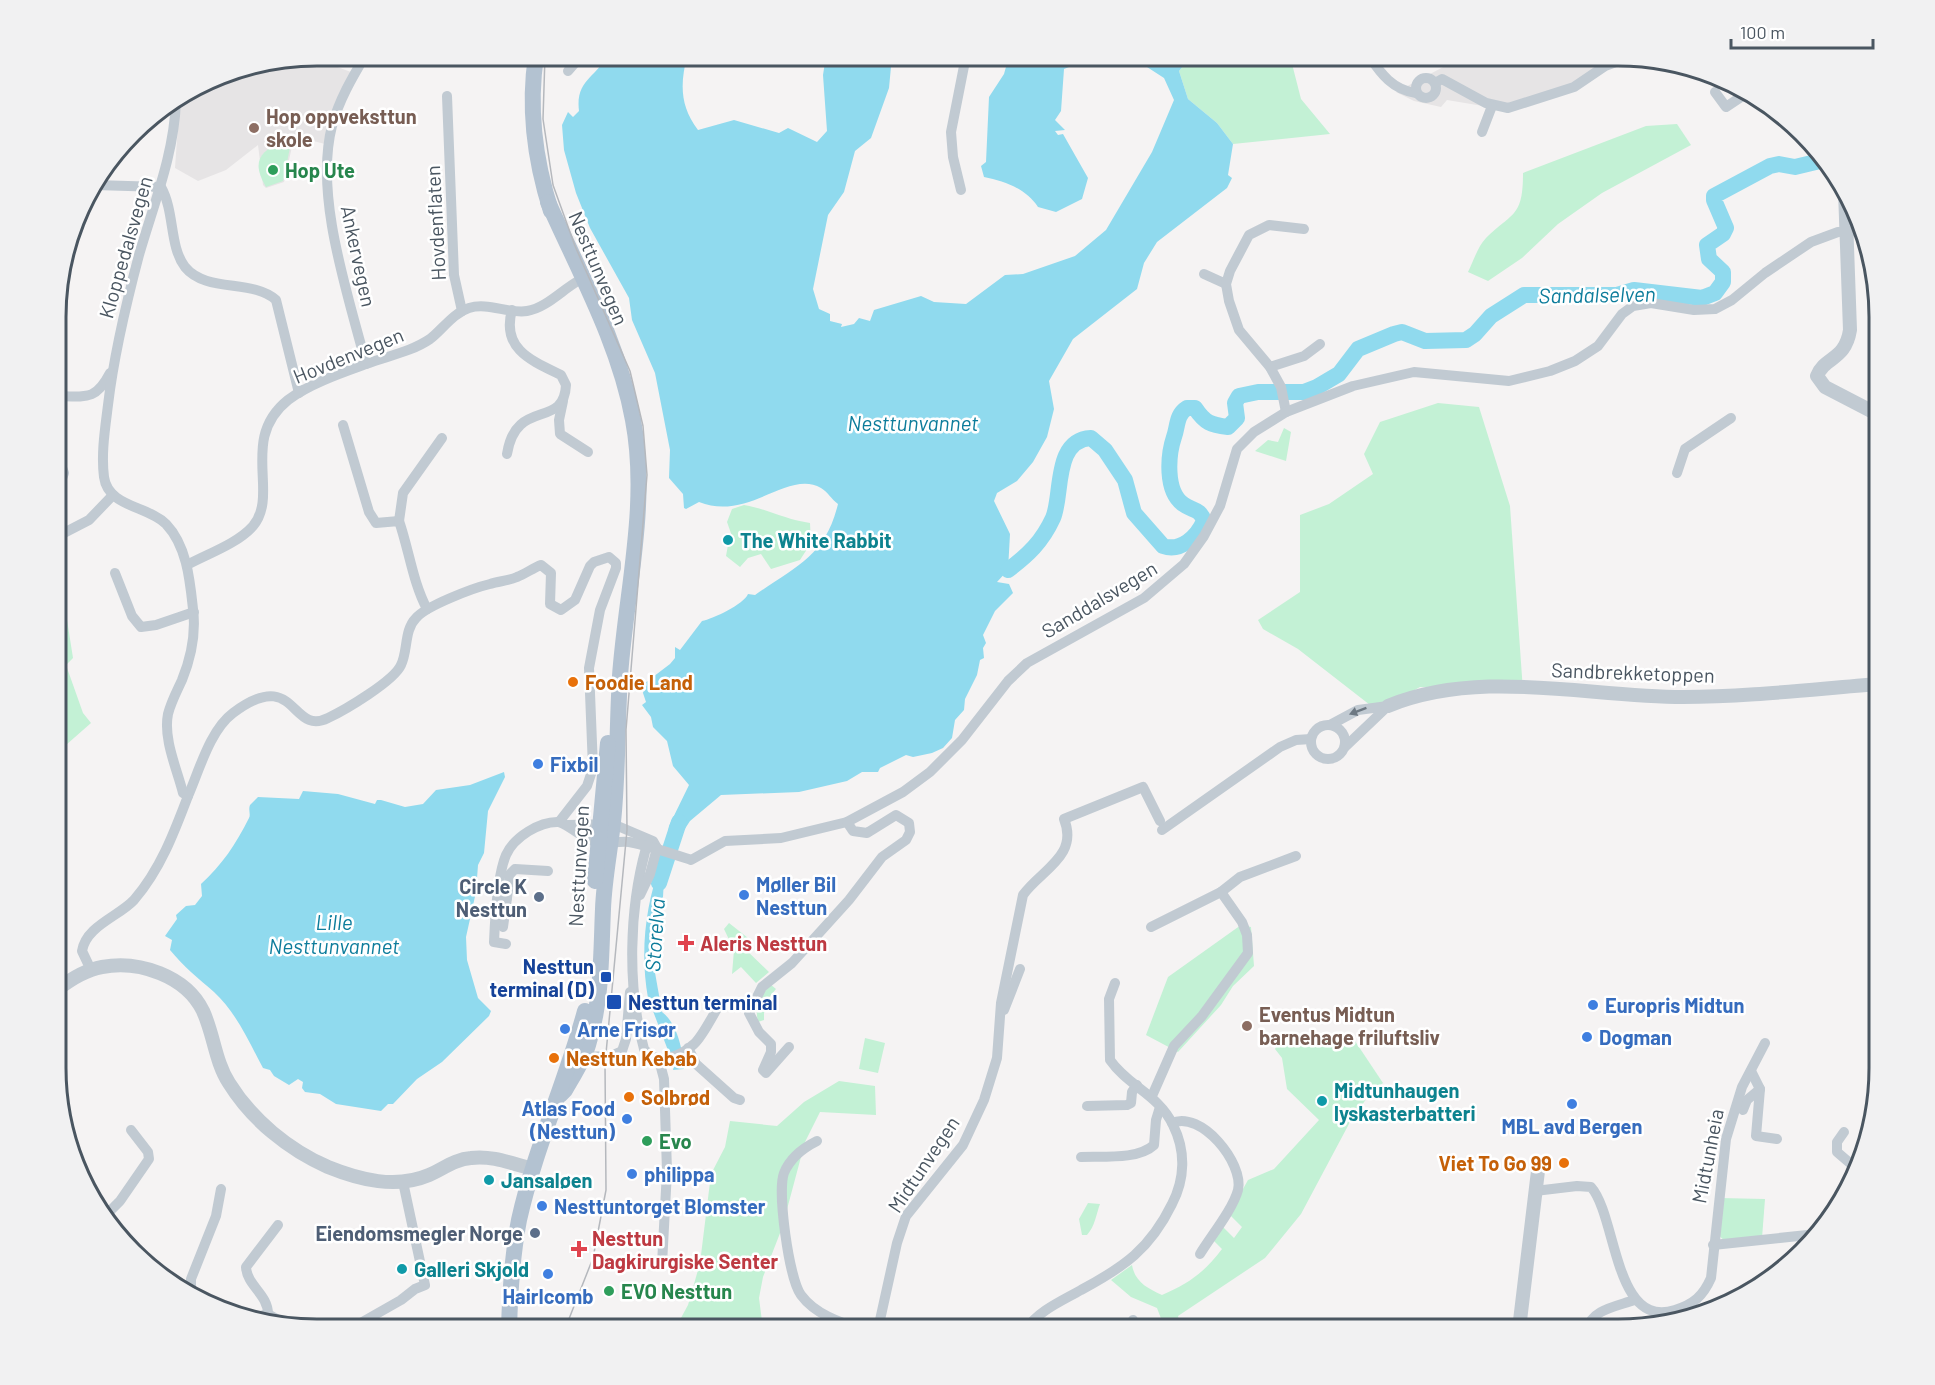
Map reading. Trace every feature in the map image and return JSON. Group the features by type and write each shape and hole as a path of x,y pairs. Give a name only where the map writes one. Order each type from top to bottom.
{"main road":[{"name":"Nesttunvegen","path":"536,66 534,139 548,202 564,250 612,350"},
{"name":"Nesttunvegen","path":"548,202 612,350 633,421 638,468 636,518 620,675 606,754 606,824 588,1001 585,1057"},
{"name":"Nesttunvegen","path":"509,1319 512,1263 533,1169 560,1095 585,1057 592,1030 603,951 604,842"}],"street":[{"name":"Ankervegen","path":"360,66 337,111 330,141 327,184 331,218 366,364"},
{"path":"568,71 572,66"},
{"path":"961,190 953,157 951,132 964,66"},
{"path":"1377,66 1388,81 1420,97 1431,98 1435,94 1435,83 1442,79 1492,105 1508,108 1522,105 1555,91 1574,87 1605,66"},
{"path":"1715,92 1726,107 1740,98"},
{"name":"Hovdenflaten","path":"447,96 454,275 462,311"},
{"path":"1482,132 1492,105"},
{"name":"Kloppedalsvegen","path":"112,495 106,485 104,459 113,367 140,253 161,187 173,134 175,109"},
{"path":"103,185 161,187 173,219 180,258 186,268 204,278 266,294 276,300 298,393"},
{"path":"1845,210 1851,330 1849,340 1839,355 1823,367 1817,376 1825,387 1869,410"},
{"path":"1286,412 1281,391 1270,367 1239,330 1228,301 1226,284 1245,243 1258,228 1269,225 1304,229"},
{"name":"Sanddalsvegen","path":"604,842 626,842 691,860 725,841 782,838 847,822 903,792 930,772 962,740 1008,681 1026,663 1112,617 1171,577 1194,551 1212,522 1237,449 1254,432 1286,412 1353,386 1414,372 1497,381 1521,379 1550,371 1575,361 1598,346 1622,314 1633,306 1651,303 1694,310 1719,308 1811,242 1845,231 1854,231"},
{"path":"1204,274 1226,284"},
{"path":"462,311 484,307 512,310 534,309 578,281"},
{"path":"512,310 509,322 512,338 530,360 561,375 566,385 559,420 560,434 588,452"},
{"name":"Hovdenvegen","path":"187,565 244,534 256,521 262,506 261,453 264,437 281,407 298,393 366,364 418,346 462,311"},
{"path":"1270,367 1304,356 1320,344"},
{"name":"Kloppedalsvegen","path":"66,396 92,396 99,392 113,367"},
{"path":"507,454 511,435 521,423 553,411 563,401"},
{"path":"1677,473 1685,448 1731,418"},
{"path":"343,425 373,520 383,524 399,521"},
{"path":"428,609 420,595 399,521 403,493 442,438"},
{"path":"66,532 89,520 112,495 121,501 145,509 165,523 178,542 187,565 194,612 194,630 189,659 168,713 168,723 169,740 183,793 188,796"},
{"path":"91,970 82,951 87,938 125,909 145,886 163,857 214,737 232,713 254,699 273,695 289,701 303,718 311,721 326,720 392,678 401,665 413,622 428,609 489,584 516,578 541,565 550,573 550,604 561,610 574,600 594,562 609,557 616,563 616,568 595,631 589,668 593,768 587,786 564,824"},
{"path":"115,573 132,616 141,627 156,625 194,612"},
{"name":"Sandbrekketoppen","path":"1388,706 1338,756 1325,759 1314,752 1311,740 1318,728 1330,725 1358,710 1388,706 1428,693 1485,687 1685,697 1869,685"},
{"path":"1330,725 1342,733 1345,747"},
{"name":"Sandbrekketoppen","path":"1195,807 1280,747 1296,740 1311,740"},
{"name":"Midtunvegen","path":"880,1319 897,1243 906,1216 963,1145 983,1103 997,1058 999,1021 1023,895 1032,883 1059,861 1066,849 1069,830 1064,819 1143,787 1161,825 1195,807"},
{"path":"789,1047 766,1072 763,1070 771,1052 771,1044 759,1032 749,1013 754,1000 762,987 792,963 849,900 882,856 906,840 910,832 909,823 896,815 867,834 853,831 847,822"},
{"path":"564,824 583,837 604,842"},
{"path":"503,927 503,866 509,849 541,825 606,824"},
{"name":"Sanddalsvegen","path":"606,824 653,841 654,848"},
{"path":"585,1057 617,1054 625,1046 633,971 633,924 639,872 654,848"},
{"path":"1151,927 1221,892 1240,877 1296,856"},
{"path":"506,944 494,942 510,874 515,869 548,872"},
{"path":"1152,1096 1174,1046 1202,1016 1248,953 1247,935 1242,922 1221,892"},
{"path":"66,984 91,970 113,966 133,967 166,976 178,983 198,1002 204,1013 223,1073 246,1106 266,1127 286,1143 329,1167 375,1181 403,1182 425,1177 458,1160 469,1158 492,1158 533,1169"},
{"name":"Midtunvegen","path":"999,1021 1020,969"},
{"path":"633,971 644,1049 651,1057 663,1059 689,1052 718,1007"},
{"path":"1035,1319 1044,1310 1126,1264 1150,1241 1171,1206 1182,1177 1182,1156 1172,1123 1152,1096 1115,1067 1109,1054 1109,999 1115,983"},
{"name":"Midtunheia","path":"1634,1300 1651,1310 1672,1311 1691,1304 1704,1294 1711,1278 1726,1139 1742,1087 1765,1043"},
{"path":"689,1052 696,1064 715,1082 734,1098 737,1096"},
{"path":"662,1264 668,1171 663,1059"},
{"path":"1751,1071 1760,1089 1756,1136 1777,1139"},
{"path":"1087,1106 1127,1105 1131,1103 1132,1092 1137,1085"},
{"path":"1743,1110 1747,1100 1760,1089"},
{"path":"1081,1157 1141,1154 1152,1148 1160,1107"},
{"path":"1172,1123 1178,1120 1194,1124 1209,1132 1232,1160 1239,1179 1232,1204 1200,1254"},
{"path":"110,1211 120,1201 149,1159 148,1152 131,1130"},
{"path":"1844,1132 1837,1142 1837,1152 1850,1163"},
{"path":"817,1141 797,1154 784,1174 782,1197 792,1280 802,1297 813,1307 834,1319"},
{"path":"1520,1319 1538,1171"},
{"path":"368,1319 416,1288 425,1285 403,1182"},
{"path":"1534,1191 1577,1186 1591,1187 1603,1206 1619,1264 1634,1300 1590,1319"},
{"path":"191,1285 191,1279 216,1216 221,1189"},
{"path":"268,1314 266,1300 247,1274 246,1267 278,1225"},
{"path":"1713,1245 1806,1235"}],"shaded area":[{"name":"Hop oppveksttun skole","path":"335,66 351,72 325,144 294,138 284,182 266,188 263,185 258,145 226,170 198,181 175,168 179,107 191,100 236,79 284,68"},
{"path":"1445,66 1602,66 1563,93 1507,110 1447,100 1441,107 1414,101 1396,92"}],"green space":[{"path":"1183,66 1293,66 1301,99 1330,134 1233,144 1217,123 1188,99 1179,71"},
{"path":"1677,124 1691,145 1602,193 1558,224 1522,258 1488,281 1468,272 1483,241 1515,212 1521,198 1523,173 1646,126"},
{"name":"Hop Ute","path":"282,142 291,143 283,181 266,187 259,171 260,159 267,150"},
{"path":"1438,403 1479,407 1510,506 1523,691 1420,687 1397,700 1370,705 1298,649 1263,629 1258,620 1300,592 1300,515 1329,504 1373,474 1364,454 1380,422"},
{"path":"1284,428 1291,432 1286,461 1255,451 1268,440 1278,442"},
{"path":"744,505 810,523 811,543 800,560 771,569 761,554 748,558 740,567 726,556 728,545 733,539 727,522 732,509"},
{"path":"66,613 73,658 66,665"},
{"path":"66,665 83,713 91,723 66,745"},
{"path":"729,923 748,938 742,946 769,972 756,983 741,967 732,974 734,950 724,929"},
{"path":"1241,925 1251,927 1254,966 1233,986 1221,1005 1178,1052 1146,1035 1168,977"},
{"path":"770,984 776,989 766,1001 769,1003 764,1013 764,1020 758,1022 758,1006"},
{"path":"1283,1033 1314,1037 1351,1035 1383,1083 1369,1095 1350,1122 1301,1214 1265,1258 1178,1316 1179,1319 1161,1319 1157,1308 1131,1297 1111,1280 1132,1265 1139,1280 1162,1295 1195,1277 1222,1249 1212,1239 1221,1225 1234,1238 1242,1227 1229,1214 1248,1180 1274,1169 1319,1120 1287,1089 1282,1058 1275,1049"},
{"path":"865,1038 885,1043 878,1073 859,1069"},
{"path":"839,1081 875,1086 876,1115 820,1112 805,1142 782,1228 763,1277 759,1298 762,1319 680,1319 688,1305 700,1263 711,1174 725,1147 730,1121 777,1126 804,1102"},
{"path":"1720,1198 1765,1199 1762,1238 1725,1241 1717,1234"},
{"path":"1088,1203 1100,1204 1092,1228 1087,1235 1082,1235 1079,1219"}],"water":[{"name":"Nesttunvannet","path":"600,66 685,66 683,95 688,112 698,130 734,120 779,133 788,128 817,142 827,131 824,66 891,66 889,88 871,138 855,151 844,192 828,215 813,289 819,309 830,314 830,321 842,324 841,327 854,324 859,318 870,321 874,310 921,296 934,302 966,304 1005,275 1023,274 1075,256 1106,230 1152,152 1174,100 1164,78 1145,66 1183,66 1179,71 1188,99 1217,123 1233,144 1228,175 1232,178 1227,188 1157,242 1144,263 1137,289 1073,339 1049,381 1054,409 1047,437 1033,462 1017,481 997,493 994,501 1010,534 1008,570 997,582 1009,584 1013,593 995,611 983,635 986,643 983,648 984,658 980,660 977,675 965,699 964,710 955,720 952,738 943,748 932,753 913,757 906,755 880,768 878,772 862,772 847,781 799,792 721,795 690,821 675,844 667,840 669,826 689,785 673,766 667,741 653,727 651,717 642,705 646,702 643,693 645,683 670,664 675,658 675,647 680,650 702,621 728,610 741,602 748,594 755,595 807,558 825,536 838,504 821,488 808,484 781,489 734,506 717,506 699,502 684,508 683,494 669,478 670,450 655,373 632,320 629,298 590,228 576,193 564,150 562,125 568,112 573,117 579,111 580,92"},
{"path":"1006,66 1072,66 1064,69 1061,111 1055,120 1065,130 1055,131 1058,135 1063,134 1088,178 1082,199 1056,212 1038,207 1027,195 1014,187 984,177 981,166 986,162 989,97 1004,74"},
{"name":"Lille Nesttunvannet","path":"504,772 505,777 488,811 484,853 478,865 476,892 466,937 467,960 478,998 491,1011 489,1016 442,1062 417,1079 393,1104 388,1104 381,1111 336,1104 320,1094 305,1092 302,1088 303,1082 298,1079 289,1085 274,1076 270,1070 263,1068 229,1009 175,956 170,950 172,940 165,936 177,919 176,915 186,906 195,905 202,896 201,884 222,862 234,845 249,818 250,805 258,797 299,799 303,791 338,794 375,804 377,800 381,800 405,807 423,804 436,790 470,785"},
{"path":"665,861 671,863 664,878 663,897 658,902 654,967 662,1012 672,1023 682,1054 684,1069 673,1070 674,1066 648,998 644,964 651,896 661,863"}],"waterway":[{"name":"Sandalselven","path":"1008,570 1034,547 1049,527 1056,508 1065,458 1070,448 1079,441 1091,438 1105,450 1125,480 1134,513 1163,546 1182,545 1193,538 1204,521 1198,512 1177,498 1171,482 1169,463 1172,445 1179,417 1187,408 1195,408 1209,422 1228,427 1237,418 1235,403 1239,396 1258,392 1304,392 1317,387 1339,374 1358,349 1402,332 1425,341 1466,340 1475,334 1491,316 1524,295 1617,295 1634,290 1702,298 1715,293 1723,282 1723,272 1709,259 1707,245 1723,234 1726,228 1714,196 1770,166 1779,164 1795,167 1816,162"},
{"name":"Storelva","path":"659,883 679,822"}],"tram line":[{"path":"545,66 543,119 553,185 575,246 630,371 643,426 647,475 626,730 627,830 605,1064 606,1190 593,1258 569,1319"}],"place":[{"name":"Hop oppveksttun skole","path":"254,128"},
{"name":"Hop Ute","path":"273,170"},
{"name":"The White Rabbit","path":"728,540"},
{"name":"Foodie Land","path":"573,682"},
{"name":"Fixbil","path":"538,764"},
{"name":"Møller Bil Nesttun","path":"744,895"},
{"name":"Circle K Nesttun","path":"539,897"},
{"name":"Aleris Nesttun","path":"686,943"},
{"name":"Nesttun terminal (D)","path":"606,977"},
{"name":"Nesttun terminal","path":"614,1002"},
{"name":"Europris Midtun","path":"1593,1005"},
{"name":"Eventus Midtun barnehage friluftsliv","path":"1247,1026"},
{"name":"Arne Frisør","path":"565,1029"},
{"name":"Dogman","path":"1587,1037"},
{"name":"Nesttun Kebab","path":"554,1058"},
{"name":"Solbrød","path":"629,1097"},
{"name":"Midtunhaugen lyskasterbatteri","path":"1322,1101"},
{"name":"MBL avd Bergen","path":"1572,1104"},
{"name":"Atlas Food (Nesttun)","path":"627,1119"},
{"name":"Evo","path":"647,1141"},
{"name":"Viet To Go 99","path":"1564,1163"},
{"name":"philippa","path":"632,1174"},
{"name":"Jansaløen","path":"489,1180"},
{"name":"Nesttuntorget Blomster","path":"542,1206"},
{"name":"Eiendomsmegler Norge","path":"535,1233"},
{"name":"Nesttun Dagkirurgiske Senter","path":"579,1249"},
{"name":"Galleri Skjold","path":"402,1269"},
{"name":"HairIcomb","path":"548,1274"},
{"name":"EVO Nesttun","path":"609,1291"}]}
